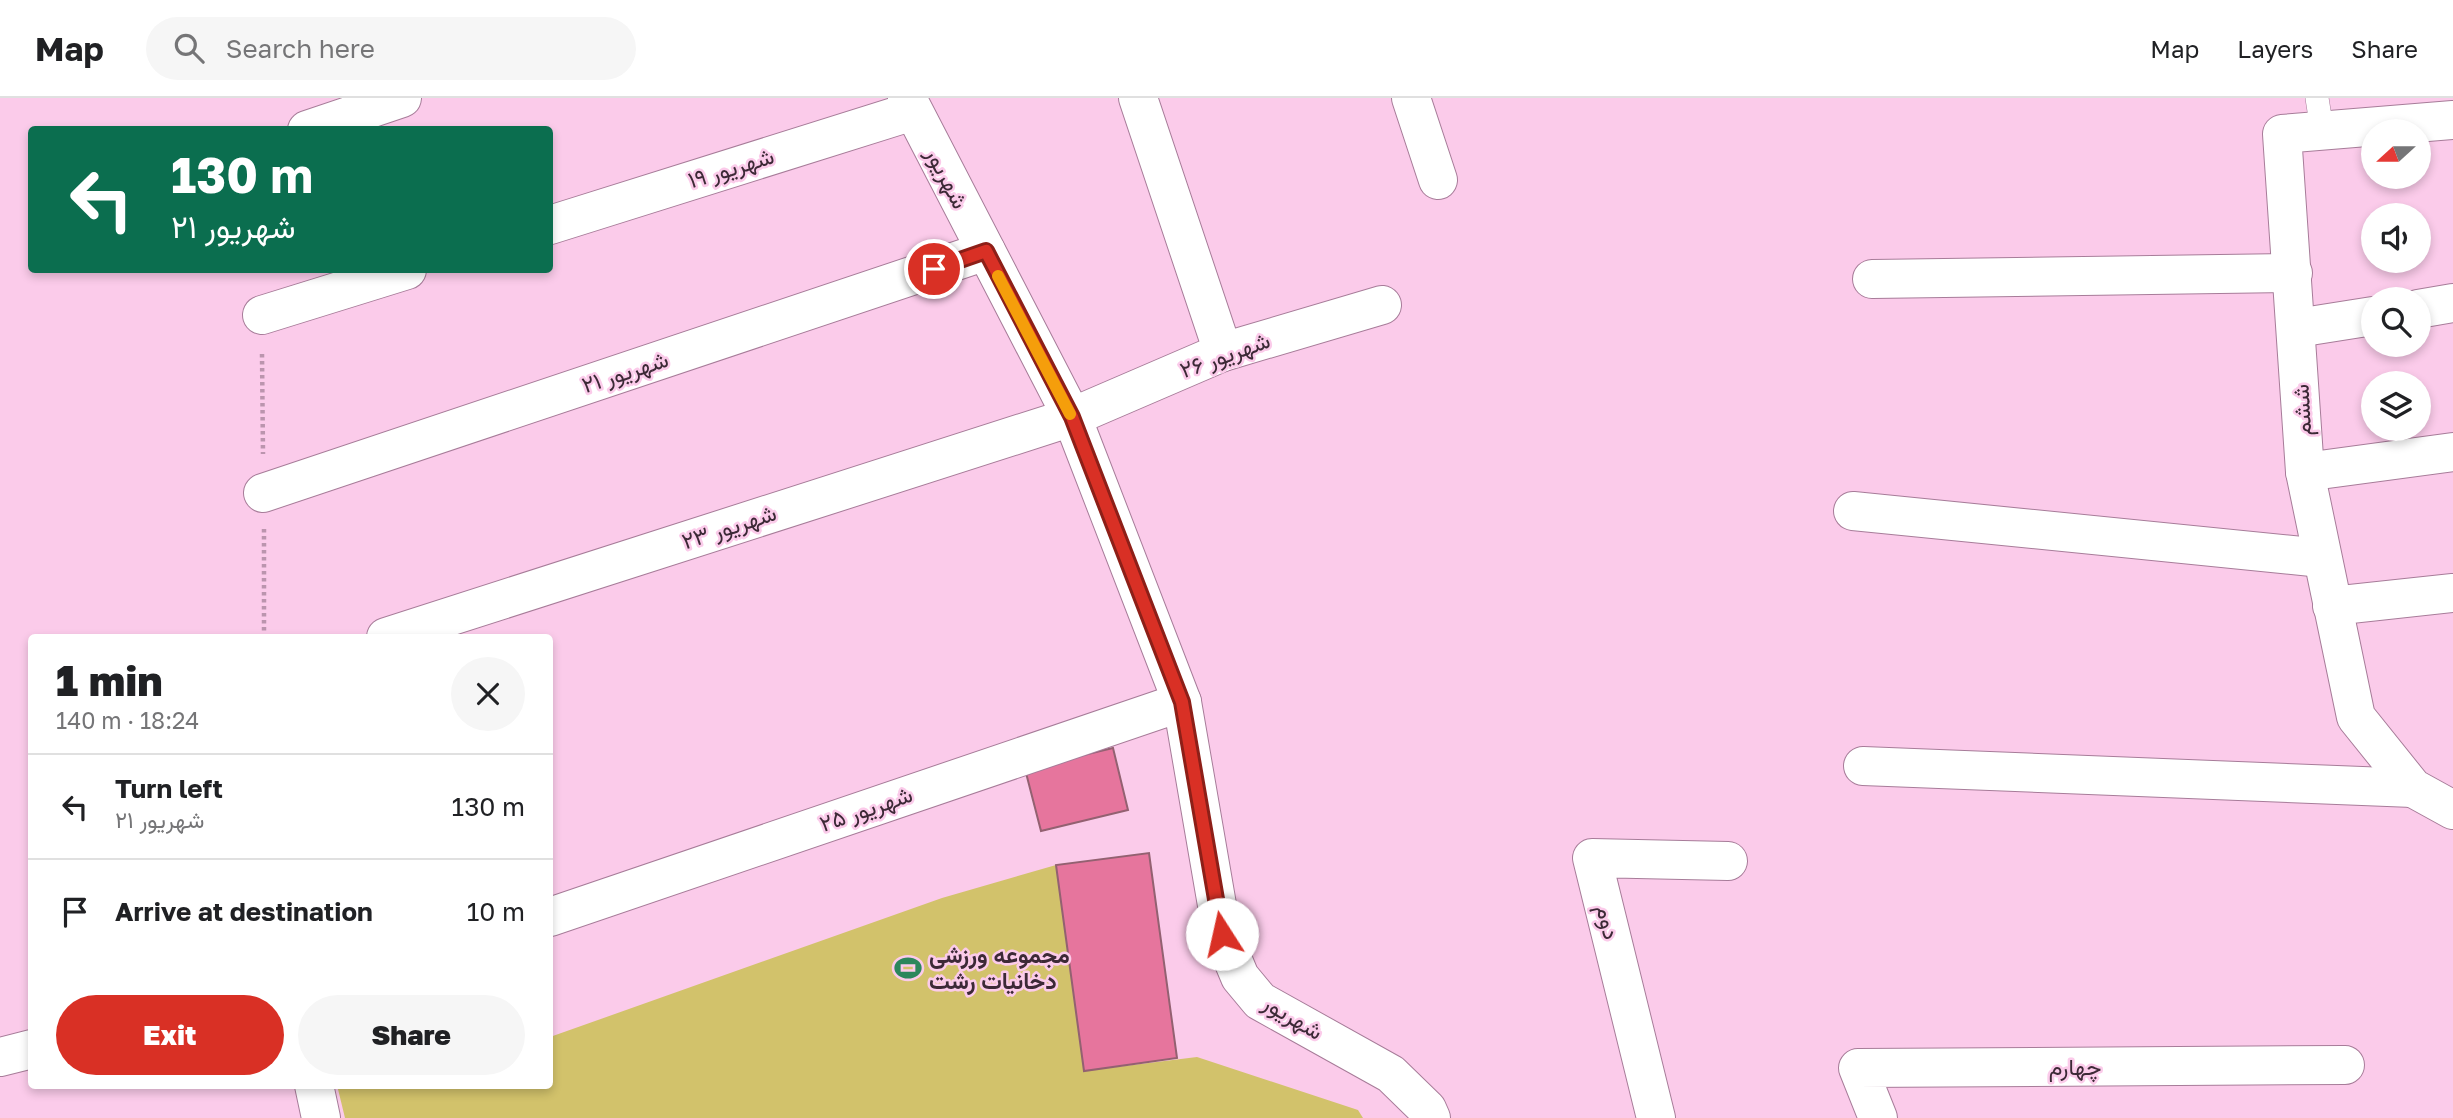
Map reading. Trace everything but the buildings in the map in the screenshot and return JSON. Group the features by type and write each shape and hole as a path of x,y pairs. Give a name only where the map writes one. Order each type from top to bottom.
{"street":[{"path":"319,126 402,98"},
{"path":"1139,98 1223,352"},
{"path":"1412,98 1438,180"},
{"name":"شهریور ۱۹","path":"553,224 910,104"},
{"name":"شهریور","path":"910,104 1072,417 1182,702 1222,934 1240,977 1260,1000 1391,1074 1427,1109 1431,1118"},
{"name":"ششم","path":"2453,120 2319,114 2282,134 2305,472 2356,717 2413,788 2453,810"},
{"name":"شهریور ۲۱","path":"263,493 986,251"},
{"path":"262,315 397,273"},
{"path":"1872,279 2293,273"},
{"path":"2431,307 2453,303"},
{"name":"شهریور ۲۶","path":"1072,417 1223,352 1382,305"},
{"path":"2297,328 2361,318"},
{"name":"شهریور ۲۳","path":"395,634 1072,417"},
{"path":"2305,472 2453,452"},
{"path":"1853,511 2322,558"},
{"path":"2332,606 2453,593"},
{"name":"شهریور ۲۵","path":"553,916 1182,702"},
{"path":"1863,766 2413,788"},
{"name":"دوم","path":"1656,1118 1592,858 1728,861"},
{"path":"0,1057 28,1050"},
{"name":"چهارم","path":"1878,1118 1858,1068 2344,1065"},
{"path":"315,1089 321,1118"}],"shaded area":[{"name":"مجموعه ورزشی دخانیات رشت","path":"1056,865 1084,1071 1197,1057 1358,1110 1363,1118 345,1118 338,1089 553,1089 553,1036 942,898"}],"slow traffic":[{"path":"998,276 1070,414"}],"place":[{"name":"مجموعه ورزشی دخانیات رشت","path":"908,968"}],"route":[{"path":"934,269 986,251 1072,417 1182,702 1222,934"}]}
